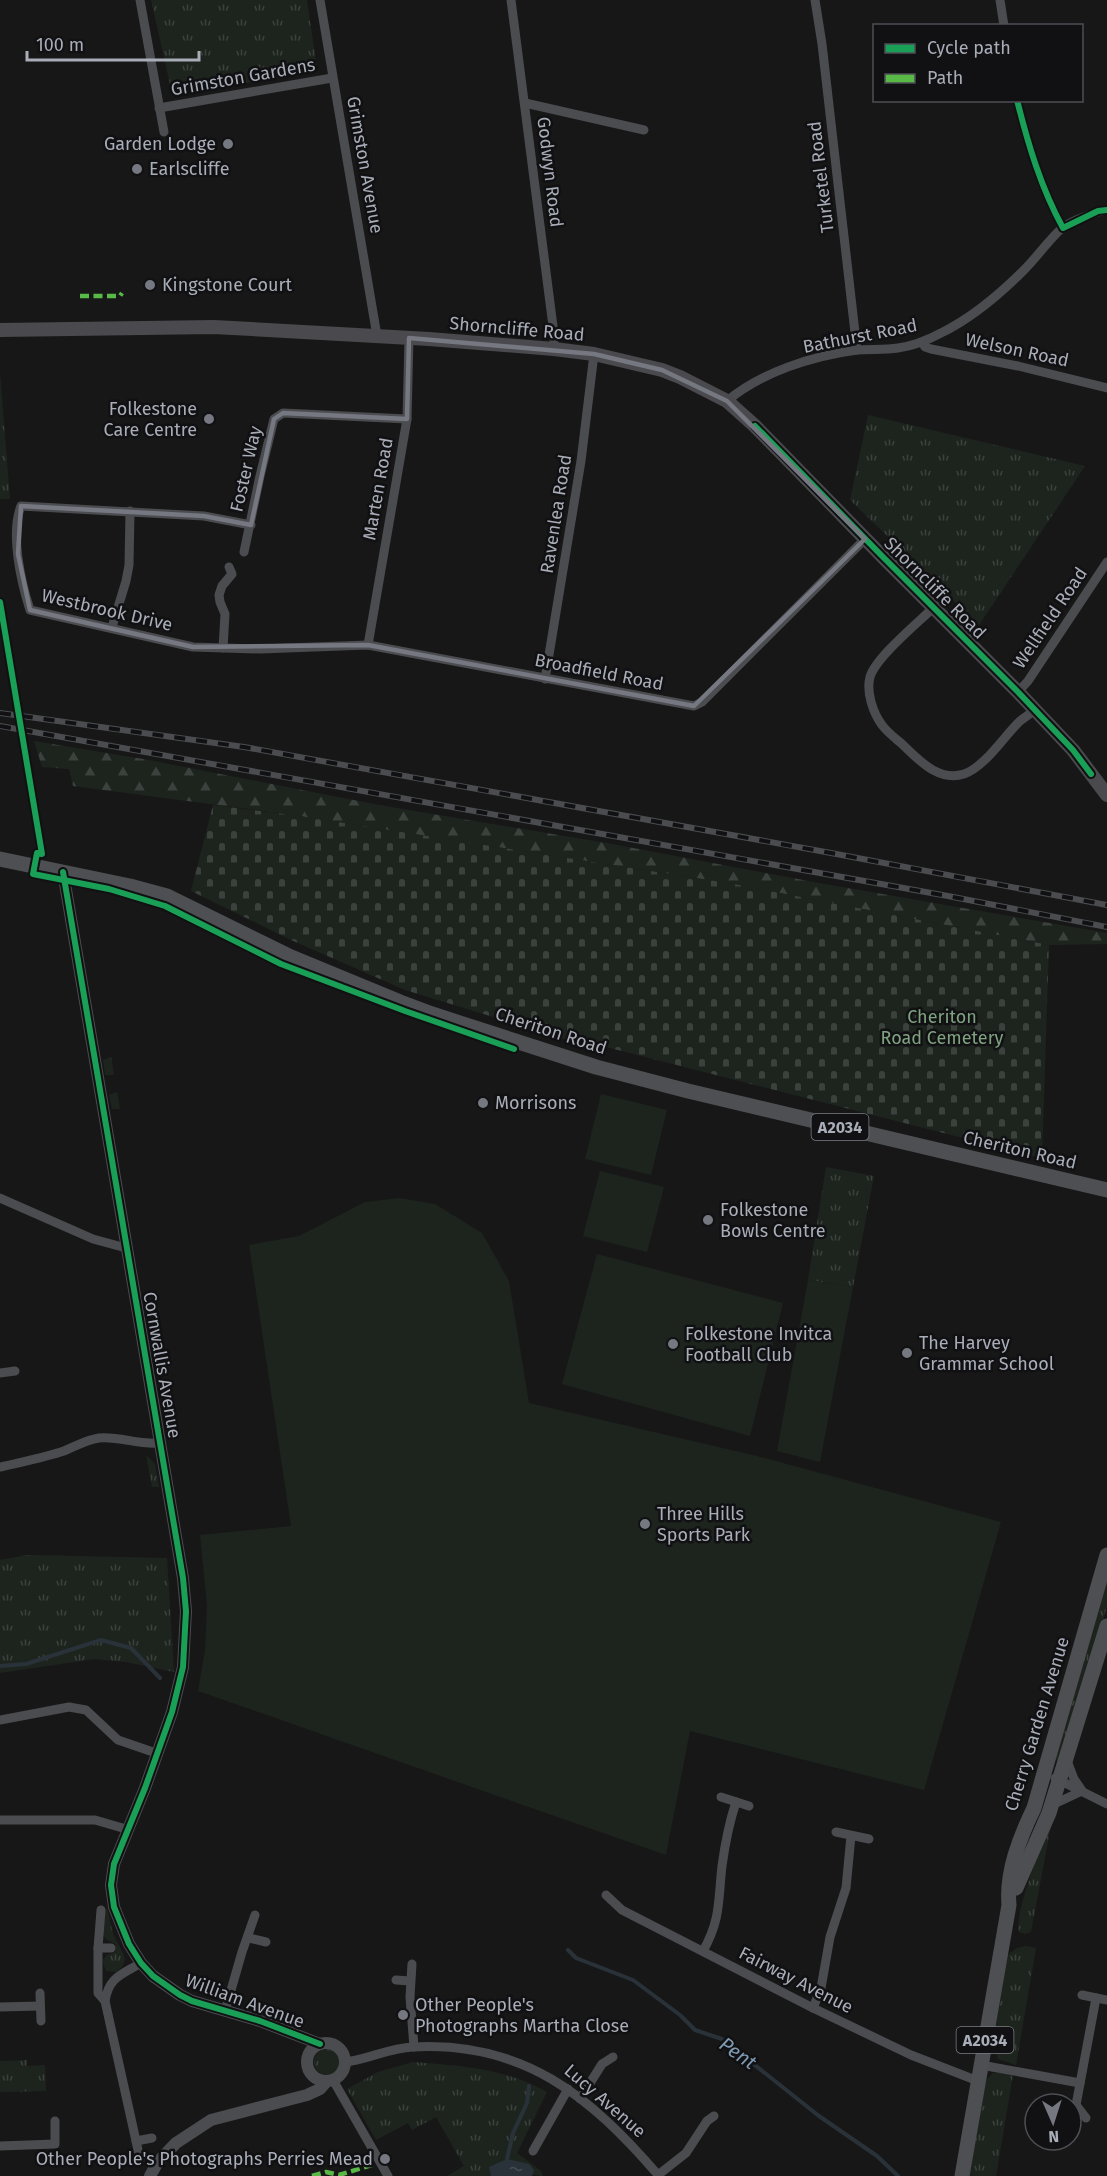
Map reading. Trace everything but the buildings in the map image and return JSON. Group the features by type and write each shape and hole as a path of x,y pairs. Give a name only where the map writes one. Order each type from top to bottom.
{"main road":[{"name":"Shorncliffe Road","path":"0,330 214,327 554,348 594,354 662,370 697,384 727,401 754,426 1018,692 1073,750 1107,795"},
{"name":"Cheriton Road","path":"0,859 167,896 291,957 390,998 432,1014 596,1067 698,1094 1107,1190"},
{"name":"Cherry Garden Avenue","path":"962,2176 1009,1905 1051,1806 1051,1777 1107,1555"},
{"name":"Cherry Garden Avenue","path":"1009,1905 1008,1892 1023,1832 1051,1777 1066,1756 1107,1626"}],"street":[{"name":"Grimston Gardens","path":"140,0 164,132"},
{"name":"Grimston Avenue","path":"320,0 377,336"},
{"name":"Godwyn Road","path":"511,0 554,348"},
{"name":"Turketel Road","path":"815,0 822,44 856,350"},
{"path":"1000,0 1004,24"},
{"name":"Grimston Gardens","path":"159,108 332,78"},
{"path":"1018,102 1027,140 1063,228"},
{"path":"525,103 644,130"},
{"name":"Bathurst Road","path":"727,401 742,388 767,376 816,359 856,350 898,348 922,342 955,326 995,297 1026,269 1063,228 1107,210"},
{"name":"Marten Road","path":"368,645 407,419 408,338"},
{"name":"Welson Road","path":"922,342 925,347 931,349 1018,366 1107,388"},
{"name":"Ravenlea Road","path":"545,679 581,461 594,354"},
{"name":"Foster Way","path":"244,552 274,418 283,413 407,419"},
{"name":"Westbrook Drive","path":"251,525 204,516 21,506 18,513 18,554 30,610 193,647 260,649"},
{"path":"112,627 129,565 130,512"},
{"name":"Broadfield Road","path":"260,649 368,645 694,706 702,702 865,539"},
{"name":"Wellfield Road","path":"1018,692 1028,681 1107,561"},
{"path":"223,648 225,614 219,595 222,586 232,574 229,567"},
{"path":"934,607 880,660 870,676 869,686 873,707 883,726 925,765 945,775 956,776 976,768 1020,722 1035,710"},
{"name":"Cornwallis Avenue","path":"63,872 183,1578 186,1611 186,1640 178,1690 145,1788 117,1855"},
{"path":"0,1198 93,1239 126,1248"},
{"path":"0,1373 15,1371"},
{"path":"0,1467 52,1454 99,1438 114,1438 137,1444 160,1443"},
{"path":"0,1720 69,1707 86,1710 118,1740 156,1753"},
{"path":"1066,1756 1074,1779 1082,1791"},
{"path":"1051,1777 1107,1804"},
{"path":"1051,1806 1082,1791"},
{"path":"721,1797 749,1806"},
{"path":"703,1952 711,1936 720,1905 726,1840 736,1802"},
{"path":"0,1820 94,1820 126,1829"},
{"path":"836,1832 868,1839"},
{"path":"813,2008 821,1988 830,1937 846,1888 851,1836"},
{"name":"William Avenue","path":"117,1855 111,1876 114,1907 129,1944 153,1976 180,1995 260,2021 320,2044"},
{"name":"Fairway Avenue","path":"606,1895 622,1910 813,2008 911,2055 978,2081"},
{"path":"101,1910 98,1993 105,2001"},
{"name":"William Avenue","path":"225,2011 255,1915"},
{"path":"249,1938 266,1942"},
{"path":"98,1948 111,1948"},
{"path":"140,2159 105,2001 107,1987 141,1963"},
{"path":"412,1964 410,1981 414,2047"},
{"path":"396,1980 410,1981"},
{"path":"40,1994 41,2021"},
{"path":"1082,1995 1107,2000"},
{"path":"1078,2092 1096,1998"},
{"path":"0,2007 40,2006"},
{"name":"William Avenue","path":"302,2038 308,2058"},
{"path":"150,2176 176,2143 211,2120 285,2102 320,2089 342,2073 346,2062 338,2047 332,2044 320,2044 310,2052 309,2072 301,2095"},
{"name":"Lucy Avenue","path":"346,2062 395,2048 414,2047 465,2049 513,2060 543,2073 568,2089 623,2136 658,2176"},
{"path":"580,2099 602,2064 613,2057"},
{"path":"981,2065 1080,2083"},
{"path":"309,2072 318,2079 330,2081 388,2176"},
{"path":"533,2151 568,2089"},
{"path":"1083,2115 1086,2118"},
{"path":"658,2176 686,2154 707,2121 714,2116"},
{"path":"0,2146 55,2144 54,2121"},
{"path":"136,2141 152,2138"}],"highlighted area":[{"path":"409,338 594,354 662,370 727,401 865,539 694,706 368,645 193,647 30,610 18,554 21,506 204,516 251,525 274,419 283,413 407,419"}],"green space":[{"path":"151,0 307,0 317,69 313,72 172,93"},
{"path":"0,373 10,499 0,499"},
{"path":"868,415 1085,466 979,625 850,500"},
{"path":"34,741 149,760 379,805 612,844 1107,933 1107,944 1049,945 734,884 293,815 73,786 69,769 42,767"},
{"name":"Cheriton Road Cemetery","path":"213,805 293,815 734,884 1049,945 1042,1158 606,1047 604,1051 405,990 291,940 191,891"},
{"path":"111,1057 114,1075 105,1075 103,1060"},
{"path":"117,1092 120,1109 112,1109 109,1095"},
{"path":"601,1094 667,1110 651,1175 585,1159"},
{"path":"826,1167 874,1176 853,1287 808,1280"},
{"path":"600,1171 664,1187 647,1252 583,1236"},
{"name":"Three Hills Sports Park","path":"400,1198 435,1204 482,1233 509,1281 529,1403 757,1456 1001,1522 924,1790 690,1731 666,1855 198,1691 205,1650 207,1606 200,1535 291,1526 249,1245 299,1236 365,1202"},
{"name":"Folkestone Invitca Football Club","path":"597,1254 783,1303 750,1436 562,1384"},
{"path":"808,1280 853,1287 820,1462 777,1451"},
{"path":"146,1455 155,1464 159,1487 152,1487"},
{"path":"27,1555 167,1558 174,1672 126,1662 94,1659 0,1673 0,1560"},
{"path":"1107,1581 1107,1607 1059,1761 1057,1761 1055,1758"},
{"path":"1050,1820 1052,1820 1031,1932 1025,1934 1019,1932 1021,1910"},
{"path":"105,1909 107,1909 114,1935 125,1960 116,1972 107,1971 104,1967 103,1960 107,1955 115,1952 116,1944 107,1940 103,1935"},
{"path":"1026,1946 1036,1948 1016,2065 998,2059 996,2051 998,2029 995,2028 1005,1957 1017,1948"},
{"path":"327,2049 336,2053 340,2062 336,2071 327,2075 318,2071 314,2062 318,2053"},
{"path":"27,2060 27,2066 45,2065 46,2091 0,2092 0,2061"},
{"path":"413,2062 499,2073 547,2092 517,2153 541,2171 543,2176 495,2166 489,2167 491,2176 447,2176 464,2166 436,2117 412,2130 408,2123 376,2140 347,2089 378,2072"},
{"path":"1002,2072 1013,2075 996,2176 969,2176 985,2081 993,2073"}],"water":[{"path":"507,2159 529,2164 534,2170 532,2176 491,2176 489,2167"}],"waterway":[{"path":"0,1666 26,1664 101,1640 131,1648 160,1678"},
{"name":"Pent","path":"568,1950 576,1958 633,1980 680,2015 695,2030 722,2039 819,2116 877,2156 898,2176"},
{"path":"507,2159 513,2133 527,2103 529,2086"}],"railway":[{"path":"0,713 244,747 1107,905"},
{"path":"0,726 948,896 1107,927"}],"marked path":[{"path":"80,296 120,296 122,293"},
{"path":"312,2176 326,2172 339,2175 375,2164"}],"cycle path":[{"path":"1018,102 1036,166 1063,228 1098,211 1107,210"},
{"path":"755,426 1018,692 1073,750 1091,774"},
{"path":"0,602 42,854 37,853 33,874 109,889 165,906 281,964 514,1049"},
{"path":"63,872 183,1578 186,1611 183,1667 172,1712 145,1788 114,1864 111,1885 114,1907 129,1944 141,1963 153,1976 180,1995 192,2001 260,2021 320,2044"}],"place":[{"name":"Garden Lodge","path":"228,144"},
{"name":"Earlscliffe","path":"137,169"},
{"name":"Kingstone Court","path":"150,285"},
{"name":"Folkestone Care Centre","path":"209,419"},
{"name":"Morrisons","path":"483,1103"},
{"name":"Folkestone Bowls Centre","path":"708,1220"},
{"name":"Folkestone Invitca Football Club","path":"673,1344"},
{"name":"The Harvey Grammar School","path":"907,1353"},
{"name":"Three Hills Sports Park","path":"645,1524"},
{"name":"Other People's Photographs Martha Close","path":"403,2015"},
{"name":"Other People's Photographs Perries Mead","path":"385,2159"}]}
